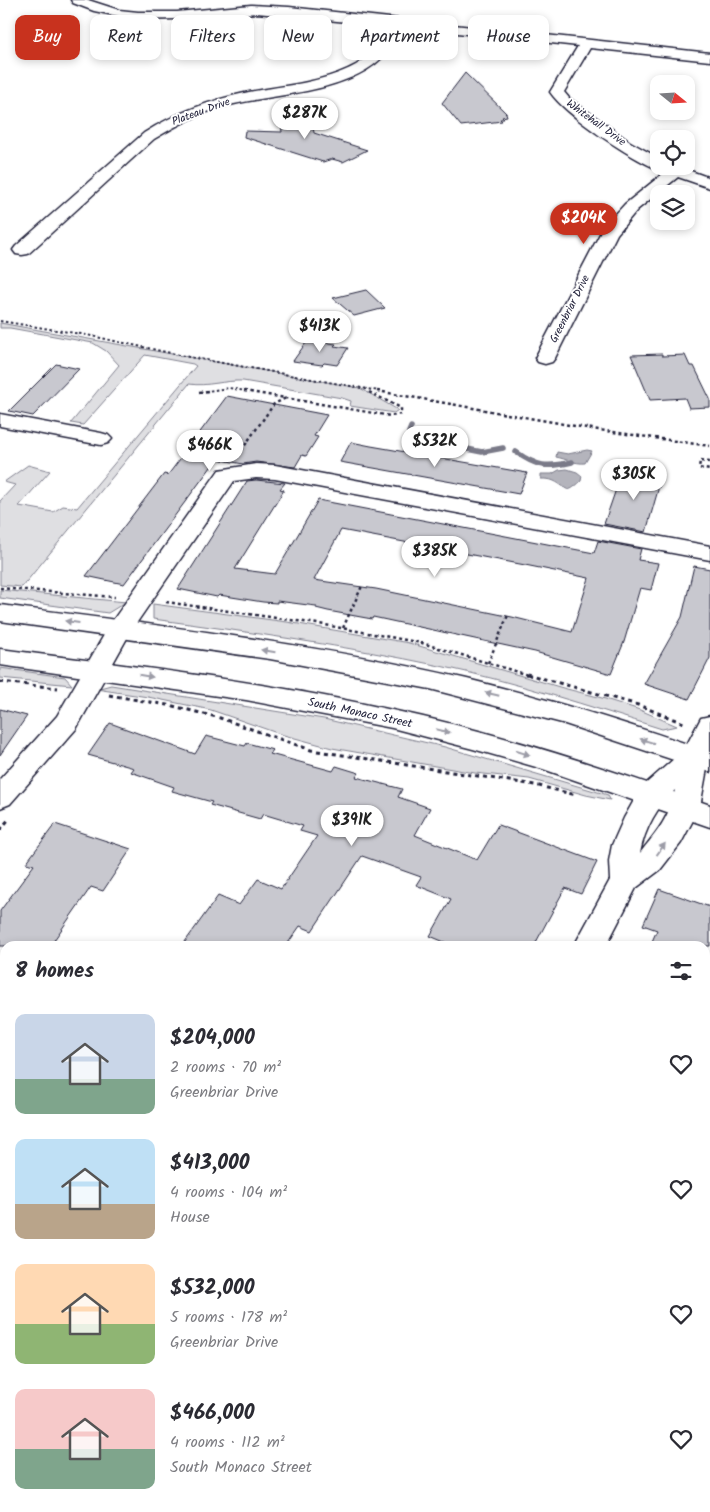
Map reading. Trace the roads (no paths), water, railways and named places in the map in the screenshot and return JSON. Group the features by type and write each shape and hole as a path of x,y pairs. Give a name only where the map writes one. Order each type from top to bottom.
{"street":[{"path":"77,0 111,12 150,17 186,16 248,9 288,11 342,17"},
{"path":"288,11 301,0"},
{"path":"458,30 710,57"},
{"name":"Whitehall Drive","path":"586,44 557,92 570,105 626,145 650,159"},
{"name":"Plateau Drive","path":"22,250 149,136 168,124 196,111 231,100 296,89 341,75 369,60"},
{"name":"Greenbriar Drive","path":"545,358 610,232 659,175"},
{"name":"Whitehall Drive","path":"686,175 710,183"},
{"path":"0,420 101,439"},
{"path":"0,797 67,722 120,629 227,475 256,471 275,472 710,553"},
{"path":"0,612 316,659 430,680 541,707 702,759"},
{"name":"South Monaco Street","path":"0,656 91,681 274,697 391,719 514,750 698,812"},
{"path":"593,941 626,880 650,862 698,812 702,759 710,725"},
{"path":"626,880 624,861 627,845 634,826 651,795 702,759"}],"waterway":[{"path":"409,432 411,427"},
{"path":"412,438 482,452 503,448"},
{"path":"516,452 530,461 543,465 572,462"}]}
